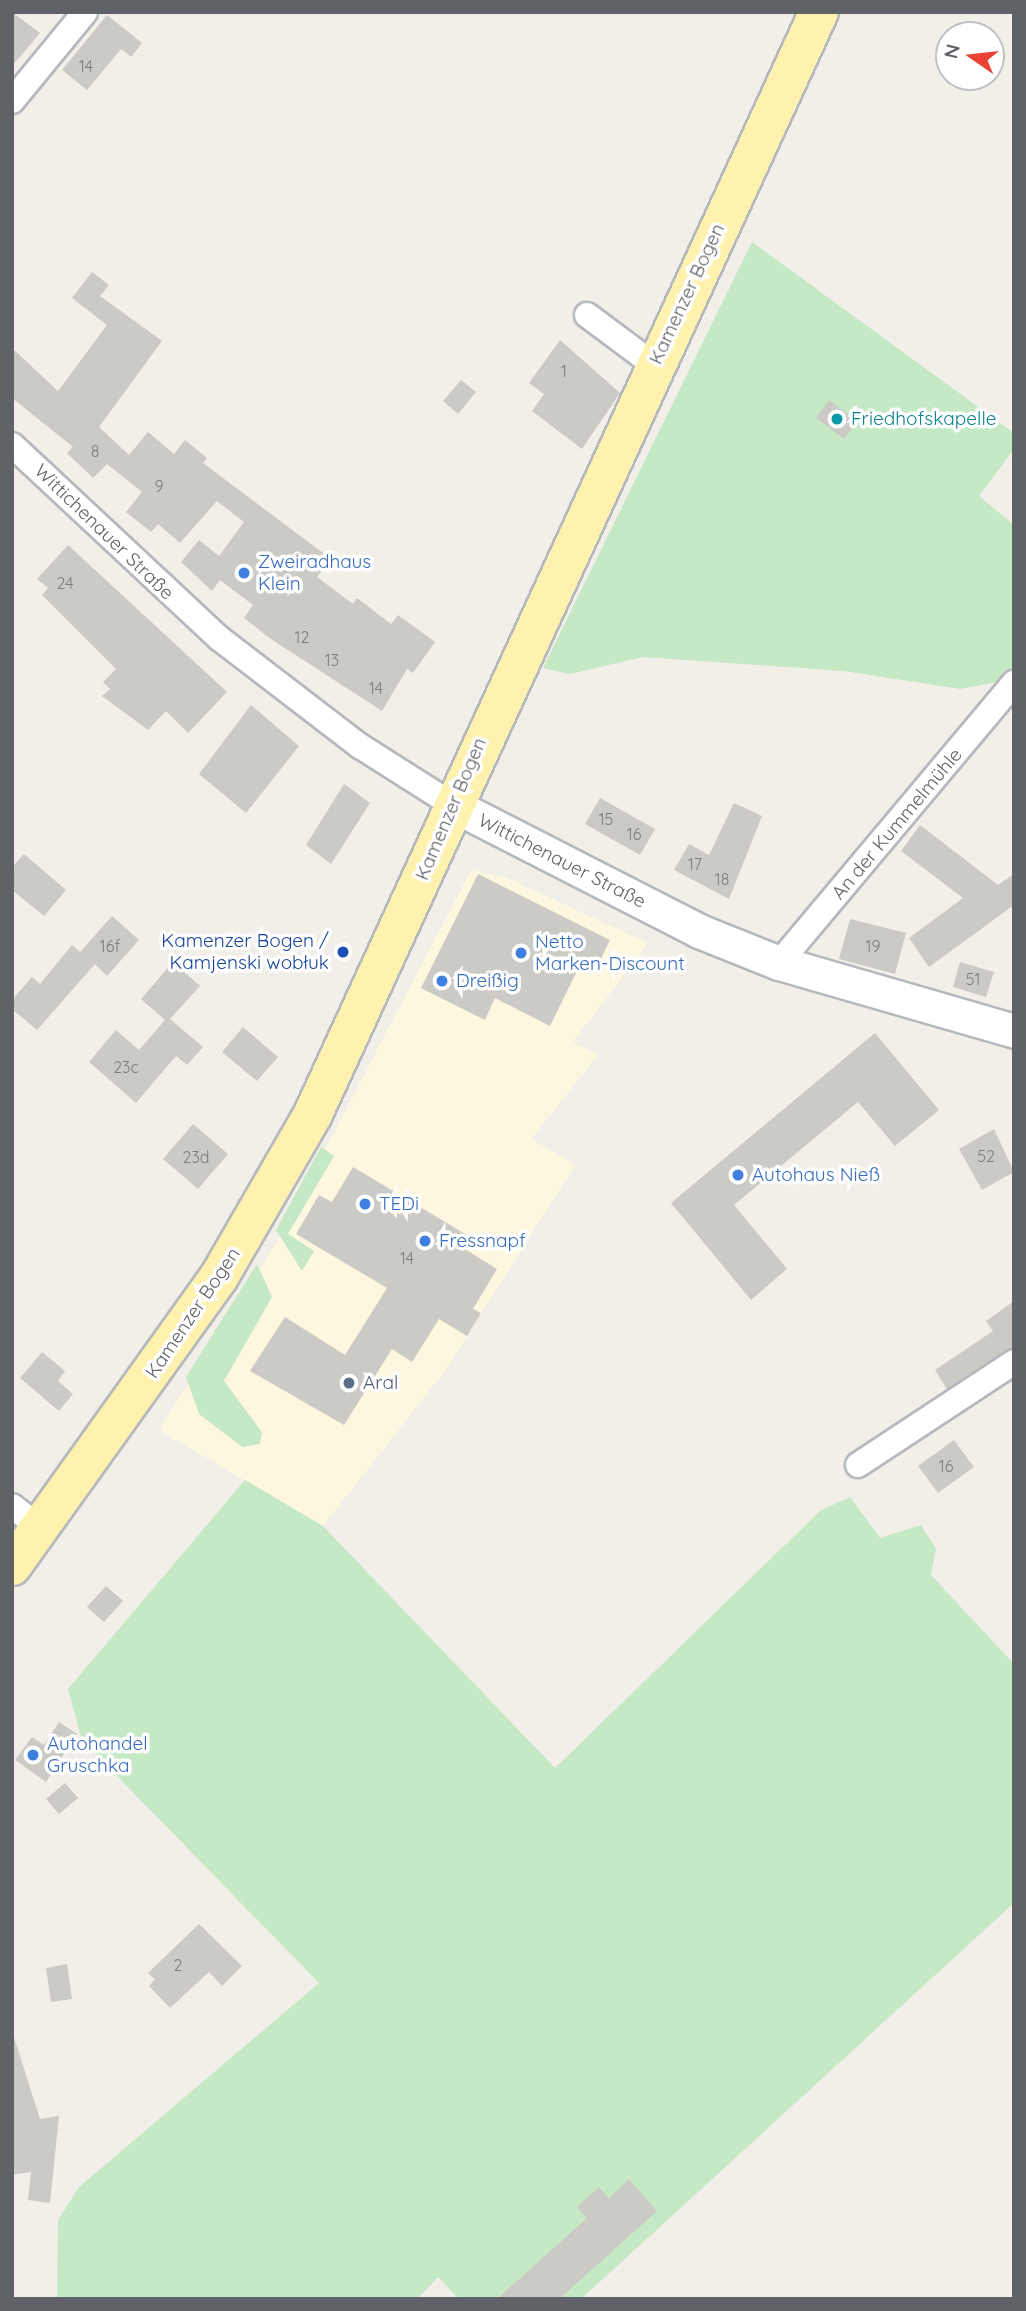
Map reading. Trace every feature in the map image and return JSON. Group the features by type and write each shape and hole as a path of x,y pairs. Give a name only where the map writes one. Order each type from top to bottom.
{"main road":[{"name":"Kamenzer Bogen","path":"12,1566 26,1517 142,1391 274,1187 339,1063 453,804 819,12"},
{"name":"Wittichenauer Straße","path":"453,804 699,931 779,963 1014,1031"}],"street":[{"path":"12,101 85,12"},
{"path":"587,315 654,365"},
{"name":"Wittichenauer Straße","path":"12,444 219,638 360,746 453,804"},
{"name":"An der Kummelmühle","path":"779,963 1014,684"},
{"path":"858,1465 1014,1362"}],"shaded area":[{"path":"471,870 507,878 648,943 573,1042 598,1055 531,1139 575,1165 445,1371 323,1526 159,1430 279,1238"}],"green space":[{"path":"752,242 1014,433 1014,449 979,496 1014,525 1014,665 1003,681 960,689 844,671 643,657 570,674 543,668"},
{"path":"321,1147 334,1156 288,1234 314,1251 302,1271 276,1230"},
{"path":"257,1264 272,1297 224,1381 262,1432 260,1444 242,1447 199,1414 186,1377"},
{"path":"245,1480 323,1526 555,1768 820,1511 850,1497 880,1538 921,1525 936,1549 931,1575 1014,1664 1014,1903 581,2299 459,2299 438,2277 417,2299 57,2299 58,2220 79,2187 319,1983 82,1740 68,1689"}],"building":[{"path":"12,12 40,33 12,66"},
{"path":"107,15 142,43 131,57 121,49 87,90 62,70"},
{"path":"92,272 109,285 100,296 162,341 99,427 129,455 148,432 174,454 185,440 207,458 203,463 331,559 317,577 353,604 357,598 391,624 398,615 435,642 413,673 407,669 382,711 271,639 244,618 253,605 220,580 212,591 181,562 199,540 219,556 244,522 217,501 180,543 158,524 151,532 126,512 142,492 107,464 93,478 67,453 73,447 12,398 12,348 58,391 107,325 72,298"},
{"path":"560,340 620,393 582,449 532,411 544,394 529,383"},
{"path":"461,380 476,392 458,414 443,401"},
{"name":"Friedhofskapelle","path":"829,400 858,421 844,439 816,418"},
{"path":"68,545 227,692 188,733 166,711 148,730 102,696 110,689 103,682 116,669 42,595 48,588 37,579"},
{"path":"251,705 299,746 246,813 199,774"},
{"path":"344,784 370,803 331,864 306,845"},
{"path":"600,798 655,829 640,855 585,824"},
{"path":"734,803 762,816 729,899 674,870 689,844 709,855"},
{"path":"920,825 998,885 1014,874 1014,905 929,967 909,938 963,898 901,851"},
{"path":"24,854 66,890 44,916 12,890 12,867"},
{"name":"Netto Marken-Discount","path":"478,874 610,940 594,973 580,965 550,1026 495,998 485,1020 421,988"},
{"path":"112,916 139,940 107,976 95,964 37,1030 12,1009 12,1000 32,977 40,984 72,945 80,952"},
{"path":"850,919 906,933 895,974 839,959"},
{"path":"173,962 200,986 170,1019 203,1047 187,1065 176,1056 136,1103 89,1062 116,1030 139,1050 165,1020 141,999"},
{"path":"960,962 994,972 986,997 953,987"},
{"path":"243,1027 278,1057 257,1081 222,1052"},
{"name":"Autohaus Nieß","path":"875,1033 939,1110 895,1146 858,1102 734,1205 787,1269 751,1300 671,1203"},
{"path":"193,1124 228,1154 198,1189 163,1159"},
{"path":"994,1129 1014,1172 982,1190 959,1149"},
{"path":"353,1167 467,1235 460,1246 497,1269 473,1309 481,1313 467,1336 439,1319 412,1362 392,1349 344,1425 250,1371 285,1317 345,1355 387,1288 296,1234 319,1195 332,1202"},
{"path":"1014,1301 1014,1347 947,1389 935,1370 993,1331 986,1321"},
{"path":"42,1352 65,1371 58,1381 73,1394 59,1411 20,1378"},
{"path":"954,1440 974,1467 938,1493 918,1466"},
{"path":"106,1586 123,1601 104,1622 87,1607"},
{"path":"59,1722 77,1734 46,1782 15,1760 32,1737 44,1745"},
{"path":"65,1783 78,1798 59,1814 46,1799"},
{"path":"199,1924 242,1966 222,1986 209,1972 170,2008 149,1986 155,1979 148,1973"},
{"path":"67,1964 72,1999 51,2002 46,1968"},
{"path":"12,2031 40,2119 59,2116 50,2203 28,2200 31,2172 12,2175"},
{"path":"629,2179 657,2211 559,2299 497,2299 587,2218 577,2207 599,2187 609,2198"}],"place":[{"name":"Friedhofskapelle","path":"837,419"},
{"name":"Zweiradhaus Klein","path":"244,573"},
{"name":"Kamenzer Bogen / Kamjenski wobłuk","path":"343,952"},
{"name":"Netto Marken-Discount","path":"521,953"},
{"name":"Dreißig","path":"442,981"},
{"name":"Autohaus Nieß","path":"738,1175"},
{"name":"TEDi","path":"365,1204"},
{"name":"Fressnapf","path":"425,1241"},
{"name":"Aral","path":"349,1383"},
{"name":"Autohandel Gruschka","path":"33,1755"}]}
